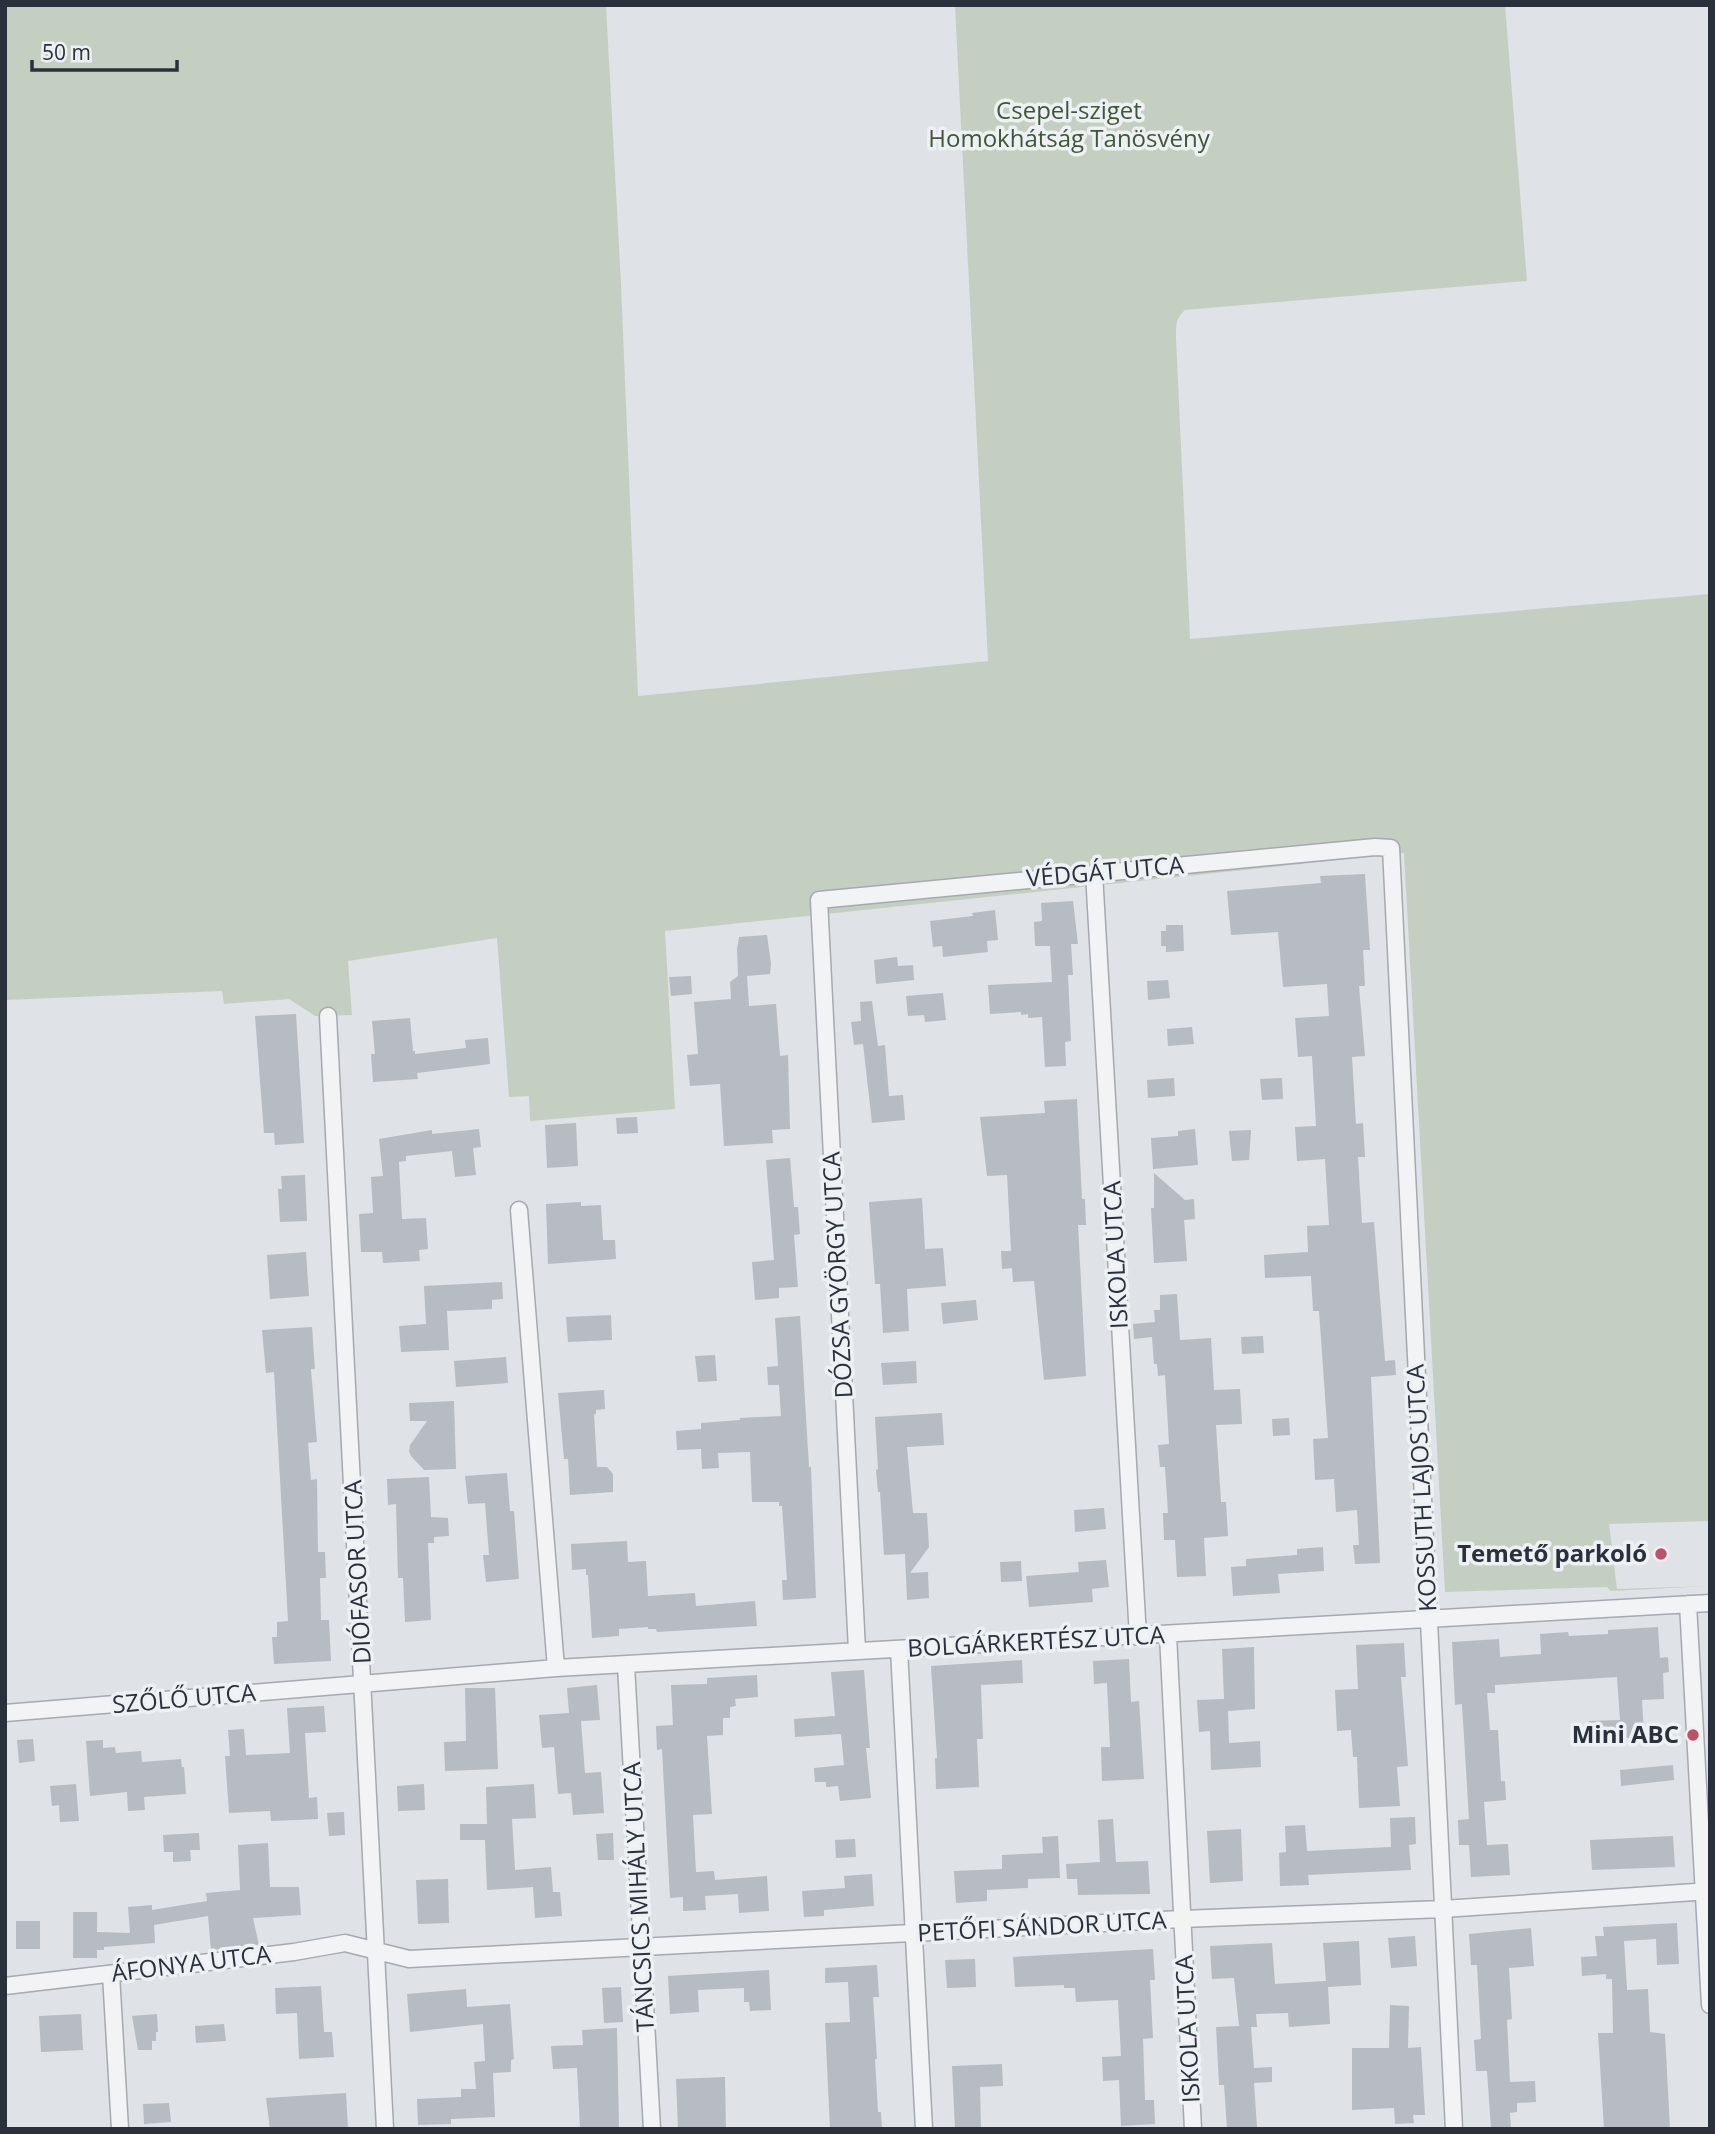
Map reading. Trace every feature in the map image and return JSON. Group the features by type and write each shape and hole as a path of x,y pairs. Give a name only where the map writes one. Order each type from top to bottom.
{"street":[{"name":"VÉDGÁT UTCA","path":"819,900 1375,847 1391,848"},
{"name":"KOSSUTH LAJOS UTCA","path":"1391,848 1454,2129"},
{"name":"ISKOLA UTCA","path":"1094,873 1138,1637"},
{"name":"DÓZSA GYÖRGY UTCA","path":"819,900 857,1650"},
{"name":"DIÓFASOR UTCA","path":"328,1016 385,2129"},
{"path":"519,1210 555,1668"},
{"name":"BOLGÁRKERTÉSZ UTCA","path":"363,1684 555,1668 1710,1603"},
{"path":"1688,1604 1707,1891 1710,2005"},
{"name":"ISKOLA UTCA","path":"1168,1635 1193,2129"},
{"path":"899,1649 924,2129"},
{"name":"TÁNCSICS MIHÁLY UTCA","path":"626,1665 652,2129"},
{"name":"SZŐLŐ UTCA","path":"5,1713 363,1684"},
{"name":"PETŐFI SÁNDOR UTCA","path":"376,1949 409,1959 1182,1919 1443,1909 1707,1891"},
{"name":"ÁFONYA UTCA","path":"5,1986 111,1975 345,1943 376,1949"},
{"path":"111,1975 120,2129"}],"green space":[{"name":"Csepel-sziget Homokhátság Tanösvény","path":"5,5 606,5 638,696 988,661 955,5 1505,5 1527,281 1185,310 1178,320 1176,339 1190,639 1710,594 1710,1521 1609,1524 1617,1589 1710,1586 1611,1591 1607,1587 1445,1592 1404,853 665,931 675,1109 530,1121 529,1096 509,1097 497,938 348,961 352,1015 315,1016 289,999 224,1004 222,991 5,1000"}],"building":[{"path":"1365,874 1370,950 1363,950 1365,986 1359,986 1365,1056 1352,1057 1356,1124 1363,1123 1365,1157 1358,1157 1362,1223 1374,1222 1385,1361 1395,1360 1396,1375 1371,1377 1380,1563 1355,1564 1353,1545 1359,1545 1357,1510 1336,1512 1334,1479 1315,1480 1313,1439 1328,1438 1319,1311 1313,1311 1311,1276 1265,1278 1264,1255 1308,1252 1307,1226 1329,1225 1325,1159 1297,1161 1295,1127 1316,1126 1312,1056 1298,1057 1295,1018 1329,1016 1327,984 1283,987 1278,932 1231,935 1227,891 1321,883 1320,876"},
{"path":"1073,901 1078,944 1071,944 1073,975 1068,975 1071,1041 1065,1042 1066,1066 1045,1067 1042,1017 1028,1018 1028,1014 1021,1015 1021,1012 990,1014 988,985 1052,982 1050,946 1035,946 1034,922 1042,921 1041,903"},
{"path":"995,910 998,940 987,941 988,952 943,957 942,946 933,947 930,921 973,916 972,913"},
{"path":"1166,925 1183,925 1184,951 1166,952 1166,946 1161,946 1161,931 1166,931"},
{"path":"767,935 770,974 747,976 749,1006 776,1004 780,1056 788,1055 790,1129 772,1130 773,1143 724,1146 720,1084 690,1086 687,1055 698,1054 694,1002 731,999 730,982 738,976 739,937"},
{"path":"897,957 898,966 913,965 914,980 876,984 874,960"},
{"path":"691,976 692,994 671,996 669,977"},
{"path":"1168,980 1170,998 1148,1000 1147,981"},
{"path":"943,993 946,1020 925,1022 924,1015 908,1016 906,996"},
{"path":"872,1001 878,1046 885,1045 889,1096 903,1095 905,1120 872,1123 863,1044 854,1045 851,1022 861,1021 860,1002"},
{"path":"296,1014 304,1143 275,1145 274,1133 264,1133 255,1016"},
{"path":"410,1018 415,1054 466,1048 465,1040 488,1038 490,1064 417,1073 418,1079 373,1082 371,1054 375,1054 372,1021"},
{"path":"1192,1027 1194,1044 1168,1046 1167,1029"},
{"path":"1174,1078 1175,1096 1148,1098 1147,1080"},
{"path":"1282,1078 1283,1099 1262,1100 1260,1079"},
{"path":"1077,1099 1082,1199 1085,1199 1086,1225 1078,1225 1086,1376 1044,1380 1034,1281 1013,1282 1012,1268 1002,1269 1001,1251 1011,1251 1007,1175 987,1176 980,1117 1045,1113 1044,1101"},
{"path":"637,1117 638,1133 617,1134 616,1118"},
{"path":"576,1123 578,1166 547,1168 545,1125"},
{"path":"479,1129 481,1147 473,1148 476,1175 455,1177 452,1151 406,1156 406,1161 399,1162 402,1219 426,1218 428,1249 419,1250 420,1261 383,1263 382,1252 361,1252 359,1214 373,1213 371,1177 383,1176 379,1139 432,1130 432,1134"},
{"path":"1195,1129 1198,1165 1153,1169 1151,1138 1178,1136 1178,1131"},
{"path":"1251,1130 1249,1160 1232,1161 1229,1131"},
{"path":"790,1158 794,1207 798,1207 800,1234 794,1235 798,1287 779,1288 779,1298 755,1300 752,1262 774,1260 766,1160"},
{"path":"1154,1173 1185,1200 1194,1199 1195,1219 1184,1220 1187,1261 1154,1263 1151,1208 1154,1208"},
{"path":"305,1175 307,1221 280,1222 278,1189 282,1189 281,1176"},
{"path":"922,1198 925,1249 943,1248 946,1286 907,1289 909,1331 883,1333 880,1284 875,1284 869,1202"},
{"path":"581,1202 581,1206 601,1205 603,1240 615,1240 616,1259 548,1264 546,1204"},
{"path":"306,1252 309,1296 270,1299 267,1255"},
{"path":"502,1282 503,1299 492,1300 492,1309 447,1311 449,1350 401,1352 399,1326 426,1324 424,1286"},
{"path":"1177,1294 1180,1340 1211,1338 1214,1390 1240,1389 1242,1424 1216,1425 1221,1502 1226,1502 1228,1536 1204,1538 1206,1576 1177,1577 1175,1540 1164,1540 1163,1513 1168,1513 1165,1467 1160,1467 1158,1445 1169,1444 1165,1375 1158,1376 1157,1364 1154,1364 1152,1337 1134,1339 1133,1324 1155,1322 1154,1310 1160,1310 1160,1295"},
{"path":"976,1300 978,1320 943,1324 941,1303"},
{"path":"611,1315 612,1340 568,1342 566,1317"},
{"path":"800,1316 811,1467 816,1598 783,1600 782,1580 787,1580 782,1506 779,1506 779,1502 752,1502 750,1452 718,1453 719,1468 702,1469 701,1449 677,1450 676,1431 701,1429 701,1423 781,1416 779,1385 768,1385 767,1367 778,1366 775,1318"},
{"path":"312,1327 315,1369 311,1369 317,1442 308,1443 311,1480 317,1479 318,1552 325,1552 326,1578 320,1578 321,1620 329,1620 331,1661 274,1664 272,1637 277,1637 277,1622 288,1621 274,1372 266,1373 262,1330"},
{"path":"1263,1336 1264,1353 1242,1354 1241,1337"},
{"path":"715,1355 717,1381 698,1382 695,1356"},
{"path":"506,1357 508,1383 456,1387 454,1361"},
{"path":"916,1361 917,1383 883,1385 881,1363"},
{"path":"604,1390 605,1409 596,1410 594,1414 597,1467 607,1467 613,1474 613,1492 570,1495 568,1459 564,1459 558,1393"},
{"path":"454,1401 456,1469 424,1470 409,1451 410,1445 427,1421 410,1421 409,1403"},
{"path":"942,1413 944,1445 907,1447 913,1513 927,1513 929,1547 910,1573 928,1572 929,1598 907,1600 905,1554 884,1555 876,1470 875,1417"},
{"path":"1289,1418 1290,1435 1273,1436 1272,1419"},
{"path":"507,1473 510,1511 514,1511 519,1579 486,1582 483,1555 489,1555 485,1503 468,1504 465,1476"},
{"path":"429,1477 431,1517 448,1518 449,1536 434,1537 434,1543 428,1543 431,1620 405,1622 403,1578 398,1578 396,1504 388,1505 387,1479"},
{"path":"1104,1508 1106,1529 1075,1532 1074,1510"},
{"path":"627,1541 628,1562 646,1561 648,1596 695,1593 696,1606 755,1601 757,1626 657,1632 656,1629 648,1627 619,1629 619,1636 592,1638 588,1575 586,1569 572,1570 571,1544"},
{"path":"1323,1547 1324,1571 1278,1574 1280,1593 1233,1596 1231,1567 1246,1566 1246,1559 1297,1555 1297,1549"},
{"path":"1106,1560 1109,1587 1092,1589 1093,1602 1029,1607 1026,1576 1079,1572 1078,1562"},
{"path":"1021,1561 1022,1581 1001,1582 1000,1562"},
{"path":"1658,1627 1660,1658 1668,1657 1669,1672 1663,1673 1664,1699 1642,1700 1644,1737 1603,1739 1603,1735 1590,1736 1589,1721 1620,1720 1617,1677 1495,1685 1495,1693 1487,1693 1490,1730 1498,1730 1501,1781 1505,1781 1506,1800 1484,1802 1487,1845 1508,1844 1510,1875 1471,1877 1469,1845 1459,1845 1458,1820 1469,1819 1462,1704 1455,1705 1452,1642 1499,1639 1500,1657 1541,1654 1540,1634 1608,1634 1608,1630"},
{"path":"1404,1643 1406,1677 1401,1677 1408,1766 1397,1767 1400,1806 1359,1808 1357,1757 1353,1757 1351,1730 1337,1731 1335,1690 1358,1689 1356,1645"},
{"path":"1254,1647 1255,1709 1228,1711 1229,1743 1260,1741 1261,1767 1211,1770 1210,1731 1199,1732 1197,1700 1224,1699 1222,1649"},
{"path":"1129,1659 1131,1702 1139,1701 1144,1779 1102,1781 1101,1747 1110,1747 1107,1683 1094,1684 1093,1661"},
{"path":"1022,1660 1023,1683 981,1685 983,1739 977,1739 979,1787 936,1789 937,1758 931,1666"},
{"path":"864,1670 870,1748 866,1748 871,1798 840,1801 838,1786 826,1787 826,1782 815,1782 814,1768 844,1765 841,1734 795,1737 794,1719 835,1716 831,1672"},
{"path":"757,1675 758,1697 735,1699 736,1706 730,1707 730,1718 723,1718 723,1735 707,1736 712,1814 693,1815 696,1872 714,1871 715,1880 767,1876 769,1911 739,1913 738,1894 705,1896 706,1910 683,1911 683,1897 670,1898 662,1749 657,1750 656,1726 673,1725 671,1685 707,1684 707,1678"},
{"path":"597,1685 600,1720 581,1721 585,1773 601,1772 604,1813 573,1815 571,1793 558,1794 554,1747 542,1748 539,1715 569,1713 567,1688"},
{"path":"465,1688 495,1688 498,1769 445,1771 444,1742 466,1741"},
{"path":"324,1706 326,1732 305,1733 309,1798 317,1797 318,1819 271,1821 270,1811 229,1813 225,1756 230,1756 228,1730 244,1729 246,1755 290,1753 287,1708"},
{"path":"33,1739 35,1761 19,1763 17,1740"},
{"path":"103,1740 103,1748 115,1747 116,1753 141,1751 142,1762 181,1759 186,1794 144,1797 145,1810 128,1811 127,1792 90,1796 86,1741"},
{"path":"1673,1765 1674,1780 1621,1786 1620,1770"},
{"path":"76,1784 79,1821 60,1822 59,1805 52,1806 50,1786"},
{"path":"424,1784 425,1810 398,1811 397,1786"},
{"path":"534,1784 536,1818 512,1819 515,1870 551,1867 553,1892 560,1892 562,1916 535,1918 533,1887 487,1890 485,1840 460,1840 460,1824 487,1824 486,1787"},
{"path":"344,1812 345,1835 329,1836 327,1813"},
{"path":"1415,1817 1416,1844 1409,1845 1411,1870 1308,1875 1309,1885 1280,1886 1279,1853 1286,1852 1285,1826 1305,1825 1307,1851 1391,1847 1390,1818"},
{"path":"1113,1819 1116,1862 1148,1861 1150,1894 1078,1895 1077,1879 1067,1879 1066,1864 1100,1862 1098,1820"},
{"path":"1241,1829 1243,1881 1210,1883 1207,1831"},
{"path":"199,1833 200,1850 190,1850 191,1861 173,1862 173,1852 164,1852 163,1835"},
{"path":"613,1833 614,1860 598,1860 596,1834"},
{"path":"1058,1836 1060,1878 1028,1879 1028,1888 987,1890 987,1901 956,1903 954,1871 1002,1869 1002,1855 1043,1853 1042,1837"},
{"path":"1673,1836 1675,1867 1592,1870 1590,1840"},
{"path":"855,1839 856,1857 836,1858 835,1840"},
{"path":"268,1843 270,1887 299,1887 301,1915 253,1918 259,1945 211,1950 208,1916 154,1925 155,1943 104,1947 104,1950 97,1950 97,1958 73,1958 73,1912 97,1912 97,1932 130,1933 128,1907 152,1905 152,1910 207,1901 206,1893 240,1890 238,1845"},
{"path":"872,1874 874,1906 824,1910 824,1916 804,1917 802,1891 845,1888 844,1876"},
{"path":"448,1879 449,1923 418,1924 416,1880"},
{"path":"16,1921 40,1921 40,1949 16,1949"},
{"path":"1677,1923 1679,1964 1657,1965 1656,1939 1624,1941 1627,1990 1648,1989 1650,2032 1665,2034 1670,2129 1604,2129 1598,2033 1613,2033 1612,1979 1606,1979 1606,1974 1582,1976 1581,1957 1597,1956 1595,1936 1604,1936 1603,1927"},
{"path":"1531,1928 1534,1966 1509,1968 1512,2019 1507,2020 1510,2082 1535,2081 1536,2102 1517,2103 1517,2112 1510,2113 1511,2129 1491,2129 1487,2071 1476,2071 1474,2040 1481,2039 1477,1965 1471,1965 1469,1934"},
{"path":"1415,1936 1417,1966 1391,1968 1388,1938"},
{"path":"1359,1941 1361,1985 1328,1987 1330,2024 1289,2027 1288,2013 1256,2014 1257,2027 1251,2027 1254,2068 1272,2067 1272,2082 1254,2083 1257,2127 1227,2129 1224,2085 1219,2085 1216,2027 1239,2026 1234,1978 1212,1979 1210,1946 1272,1943 1275,1984 1326,1981 1323,1943"},
{"path":"1153,1949 1155,1980 1150,1980 1153,2038 1143,2039 1145,2100 1154,2100 1155,2124 1121,2126 1119,2080 1103,2081 1102,2057 1121,2056 1118,2000 1076,2002 1075,1988 1064,1988 1064,1985 1015,1987 1013,1957"},
{"path":"975,1959 976,1987 947,1988 945,1960"},
{"path":"877,1965 879,1997 873,1997 878,2112 881,2112 882,2129 830,2129 825,2023 850,2022 848,1982 825,1983 825,1968"},
{"path":"769,1970 771,2010 750,2011 749,2002 744,2002 744,1988 698,1990 699,2012 670,2014 668,1976"},
{"path":"321,1986 324,2032 332,2032 334,2057 299,2059 297,2013 276,2014 275,1988"},
{"path":"621,1987 623,2022 604,2023 602,1988"},
{"path":"466,1989 467,2007 510,2004 514,2059 511,2060 511,2072 493,2073 495,2117 451,2119 451,2124 418,2125 417,2099 461,2097 461,2089 476,2089 474,2062 485,2061 483,2024 410,2032 407,1994"},
{"path":"1390,2005 1409,2006 1408,2048 1421,2047 1425,2115 1413,2115 1414,2123 1395,2124 1394,2108 1352,2110 1352,2048 1389,2048"},
{"path":"81,2014 83,2050 41,2052 39,2016"},
{"path":"157,2014 158,2032 156,2041 152,2041 152,2050 138,2050 132,2016"},
{"path":"224,2024 226,2041 196,2043 195,2026"},
{"path":"617,2028 619,2129 580,2129 577,2068 553,2069 551,2046 583,2045 582,2030"},
{"path":"1002,2064 1003,2086 980,2087 981,2129 955,2129 952,2066"},
{"path":"725,2077 726,2129 678,2129 676,2079"},
{"path":"346,2093 348,2129 270,2129 266,2098"},
{"path":"169,2103 171,2122 144,2124 143,2104"}],"place":[{"name":"Temető parkoló","path":"1661,1554"},
{"name":"Mini ABC","path":"1693,1735"}]}
